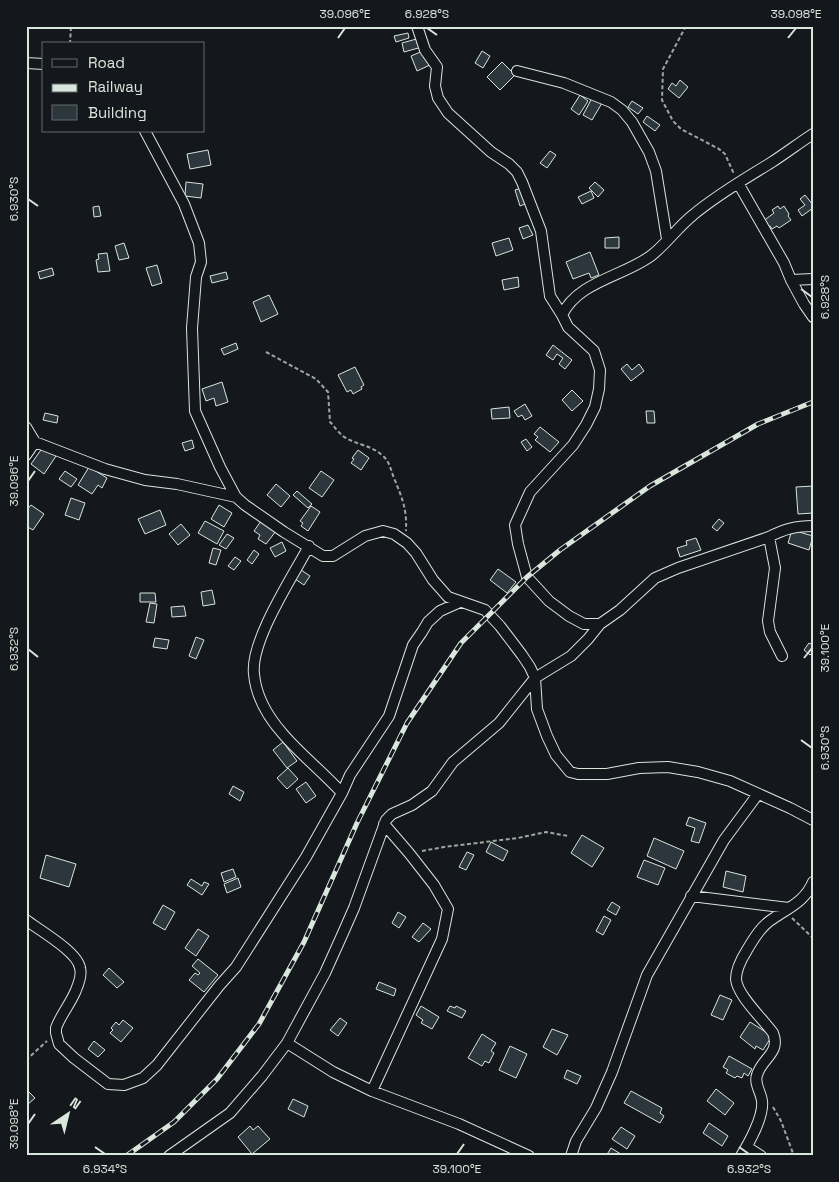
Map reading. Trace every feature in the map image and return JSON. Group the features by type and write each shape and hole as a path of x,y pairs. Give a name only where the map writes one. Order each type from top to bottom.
{"street":[{"path":"417,26 425,50 437,67 434,86 438,98 448,113 491,152 517,172 541,231 550,296 568,327 594,351 600,370 599,389 595,407 586,425 573,445 530,492 515,525 522,564 527,577 549,601 569,616 584,624 600,624"},
{"path":"26,63 42,64"},
{"path":"517,71 564,84 611,102 622,110 632,122 649,152 656,170 667,239"},
{"path":"146,132 184,204 199,243 201,262 196,277 192,328 195,411 220,467 236,497 284,532 323,556 333,556 365,536 383,531 394,534 408,543 433,580 448,597 485,610 500,626 526,661 535,678 538,708 547,736 556,755 570,772 578,774 607,774 639,768 668,767 698,772 730,781 813,820"},
{"path":"562,315 567,305 574,298 610,276 638,264 653,254 693,215 813,134"},
{"path":"738,183 813,317"},
{"path":"791,280 813,279"},
{"path":"26,427 35,442 105,469 145,480 176,484 236,497"},
{"path":"26,456 35,442"},
{"path":"169,1156 181,1152 230,1113 262,1076 287,1042 325,973 354,908 384,824 392,814 412,805 432,791 453,762 499,723 535,678 571,656 600,624 620,610 655,578 678,568 769,537 782,530 798,526 813,526"},
{"path":"769,537 775,568 768,621 770,632 782,656"},
{"path":"309,546 258,641 253,672 266,713 304,758 325,774 342,793"},
{"path":"26,920 65,947 76,958 80,966 80,978 76,991 58,1023 56,1034 59,1044 108,1084 124,1085 143,1078 150,1072 236,967 306,857 350,775 389,716 413,645 428,622 440,611 460,602"},
{"path":"571,1156 576,1141 596,1108 612,1072 647,975 690,896 724,840 758,794"},
{"path":"372,1092 444,933 448,908 434,885 384,824"},
{"path":"761,1156 744,1151 762,1111 762,1102 756,1083 758,1073 775,1047 775,1039 773,1033 740,992 736,977 743,956 756,935 770,920 798,904 805,897 813,882"},
{"path":"690,896 787,909"},
{"path":"287,1042 332,1072 372,1092 459,1124 529,1156"}],"path":[{"path":"70,42 71,26"},
{"path":"686,26 663,69 661,84 662,100 670,117 677,125 725,154 738,183"},
{"path":"266,352 316,379 328,392 330,422 346,438 382,454 390,464 405,508 408,543"},
{"path":"409,853 444,846 518,838 546,832 568,836"},
{"path":"787,909 813,938"},
{"path":"26,1060 56,1034"},
{"path":"771,1102 781,1121 794,1156"}],"building":[{"path":"408,33 409,38 396,42 394,36"},
{"path":"420,38 422,47 404,52 402,43"},
{"path":"425,50 432,64 417,71 411,56"},
{"path":"482,51 490,56 483,68 475,63"},
{"path":"502,62 515,75 500,90 487,77"},
{"path":"680,80 688,87 679,98 668,89 672,83 676,86"},
{"path":"580,95 588,101 579,115 571,109"},
{"path":"592,98 602,103 592,120 583,115"},
{"path":"632,101 643,108 638,114 628,107"},
{"path":"647,116 660,125 655,131 643,122"},
{"path":"208,150 211,165 190,169 187,154"},
{"path":"550,151 556,155 547,168 540,163"},
{"path":"186,182 203,184 201,198 185,196"},
{"path":"595,182 604,190 598,197 589,188"},
{"path":"525,187 530,202 520,206 515,190"},
{"path":"591,191 594,198 582,204 578,197"},
{"path":"805,195 813,205 813,208 802,216 798,210 805,205 800,199"},
{"path":"99,206 101,216 94,217 93,207"},
{"path":"778,206 780,209 784,206 791,220 779,228 777,226 772,229 770,226 766,228 762,222 774,213 772,210"},
{"path":"528,225 533,235 523,239 519,228"},
{"path":"619,237 619,248 605,248 605,238"},
{"path":"509,238 513,250 496,256 492,243"},
{"path":"124,243 129,258 119,260 115,246"},
{"path":"590,252 599,275 591,278 589,273 573,279 566,262"},
{"path":"107,253 110,271 98,272 96,260 99,259 98,254"},
{"path":"157,265 162,283 152,286 146,268"},
{"path":"52,268 54,275 40,279 38,272"},
{"path":"226,272 228,279 212,283 210,276"},
{"path":"518,277 519,287 504,290 502,280"},
{"path":"269,295 278,314 261,322 253,302"},
{"path":"236,343 238,349 224,355 221,349"},
{"path":"553,345 572,360 565,369 559,364 563,358 557,354 553,360 546,355"},
{"path":"627,364 632,370 639,364 644,371 631,381 621,369"},
{"path":"355,367 364,385 361,387 362,389 353,394 351,390 347,392 338,375"},
{"path":"222,382 228,402 216,406 214,398 206,401 202,389"},
{"path":"572,390 583,401 572,411 562,400"},
{"path":"525,404 532,416 525,420 522,415 518,417 514,411"},
{"path":"509,407 510,418 492,419 491,409"},
{"path":"646,411 654,411 655,423 647,423"},
{"path":"45,413 58,416 57,423 43,420"},
{"path":"540,427 559,442 550,452 535,440 538,437 534,434"},
{"path":"526,439 532,447 527,451 521,442"},
{"path":"192,440 194,448 185,451 182,443"},
{"path":"43,447 56,456 44,474 31,464"},
{"path":"358,450 369,458 361,470 351,463"},
{"path":"89,467 107,478 102,488 98,485 92,494 78,485"},
{"path":"65,471 77,479 71,487 59,479"},
{"path":"321,471 334,480 322,497 309,488"},
{"path":"276,484 290,496 281,507 267,495"},
{"path":"813,486 813,513 798,514 796,487"},
{"path":"297,491 312,504 308,508 293,495"},
{"path":"71,498 85,503 79,520 65,515"},
{"path":"31,505 44,514 33,530 26,526 26,511"},
{"path":"219,505 232,513 224,527 211,519"},
{"path":"311,506 320,512 308,531 301,526 303,523 300,521"},
{"path":"160,510 166,525 145,534 138,519"},
{"path":"719,519 724,523 717,531 712,527"},
{"path":"205,521 224,531 217,544 198,533"},
{"path":"261,521 276,531 266,544 258,539 260,535 254,531"},
{"path":"181,524 190,535 178,545 169,534"},
{"path":"792,530 813,536 809,550 788,543"},
{"path":"227,534 234,538 226,549 219,545"},
{"path":"696,538 701,550 680,557 677,548 687,545 686,541"},
{"path":"282,542 286,551 275,557 270,548"},
{"path":"213,548 221,550 216,565 209,563"},
{"path":"254,550 259,554 252,564 247,560"},
{"path":"235,557 241,561 234,570 228,566"},
{"path":"498,569 516,582 507,593 490,580"},
{"path":"301,570 310,576 304,585 295,579"},
{"path":"212,590 215,604 203,606 201,592"},
{"path":"140,593 155,593 156,602 140,602"},
{"path":"150,603 157,604 154,623 146,622"},
{"path":"184,606 186,616 172,617 171,607"},
{"path":"196,637 204,640 196,659 189,656"},
{"path":"155,638 169,640 167,649 153,647"},
{"path":"809,643 813,645 813,652 810,655 804,650"},
{"path":"283,742 297,761 287,768 273,750"},
{"path":"288,768 298,779 287,789 277,778"},
{"path":"306,782 316,796 306,803 296,789"},
{"path":"233,786 244,792 240,801 229,794"},
{"path":"689,817 706,823 699,843 691,841 695,828 686,825"},
{"path":"582,835 604,848 592,867 571,853"},
{"path":"654,838 684,851 676,869 647,856"},
{"path":"491,842 508,851 503,861 486,852"},
{"path":"467,852 474,855 466,870 459,867"},
{"path":"46,855 76,864 69,887 40,878"},
{"path":"644,860 665,868 658,885 637,877"},
{"path":"233,869 236,877 224,882 221,873"},
{"path":"726,871 746,876 743,892 723,887"},
{"path":"238,878 241,887 227,893 224,884"},
{"path":"191,879 202,886 204,882 209,884 202,895 187,885"},
{"path":"612,902 620,907 616,915 607,910"},
{"path":"163,905 175,912 165,930 153,923"},
{"path":"398,912 406,917 399,928 392,923"},
{"path":"604,916 611,920 603,935 596,931"},
{"path":"423,923 431,929 419,942 412,937"},
{"path":"198,929 209,936 196,956 185,948"},
{"path":"198,959 218,975 204,992 189,980 195,973 198,975 200,973 192,966"},
{"path":"109,968 124,982 117,988 103,975"},
{"path":"379,982 396,989 394,996 376,989"},
{"path":"720,995 732,1000 723,1020 711,1015"},
{"path":"421,1006 439,1017 432,1029 421,1023 423,1020 416,1015"},
{"path":"450,1006 455,1008 456,1006 466,1011 462,1018 447,1011"},
{"path":"340,1018 347,1023 338,1036 330,1030"},
{"path":"123,1020 133,1028 121,1042 110,1033 113,1030 111,1028 116,1022 119,1025"},
{"path":"750,1022 772,1036 763,1050 756,1046 755,1049 740,1037"},
{"path":"552,1029 568,1035 557,1055 543,1047"},
{"path":"482,1034 496,1043 491,1051 494,1053 489,1063 485,1061 482,1066 468,1058"},
{"path":"94,1041 105,1050 98,1057 88,1049"},
{"path":"510,1046 527,1054 516,1078 499,1070"},
{"path":"729,1056 752,1069 748,1076 744,1073 742,1078 737,1076 735,1078 726,1073 728,1070 723,1067"},
{"path":"567,1070 581,1076 577,1084 564,1078"},
{"path":"26,1089 35,1098 27,1105 26,1104"},
{"path":"716,1089 734,1103 725,1115 707,1101"},
{"path":"631,1091 662,1108 660,1113 664,1116 660,1123 624,1103"},
{"path":"293,1099 308,1106 304,1117 288,1109"},
{"path":"709,1123 728,1136 722,1146 703,1133"},
{"path":"250,1126 253,1130 258,1126 270,1139 252,1154 238,1137"},
{"path":"621,1127 635,1136 627,1149 612,1139"},
{"path":"611,1148 624,1156 606,1156"}],"railway":[{"path":"126,1156 174,1122 217,1079 259,1024 304,942 357,823 407,723 461,643 527,577 560,550 650,486 758,424 813,402"}]}
